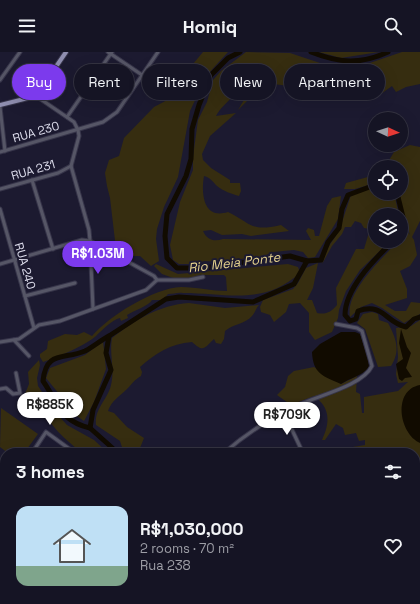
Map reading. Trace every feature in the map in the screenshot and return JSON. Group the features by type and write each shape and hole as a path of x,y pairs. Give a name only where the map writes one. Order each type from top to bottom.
{"main road":[{"path":"58,64 66,52"},
{"path":"0,106 22,100"}],"street":[{"path":"0,80 20,52"},
{"name":"RUA 230","path":"150,64 158,52"},
{"path":"68,117 110,53 142,75"},
{"name":"RUA 230","path":"0,152 103,122 117,112 142,75"},
{"path":"42,100 74,122 78,130 71,166 89,230 93,309"},
{"path":"0,106 5,151"},
{"path":"72,132 74,122"},
{"name":"RUA 231","path":"0,189 58,173 71,166"},
{"path":"32,180 52,249"},
{"name":"RUA 240","path":"0,209 34,328"},
{"path":"0,264 82,240 90,241 154,276 157,280 189,280 202,278"},
{"path":"0,342 14,340 29,333 34,328 146,290 153,286 157,280"},
{"path":"25,296 75,283"},
{"path":"231,448 257,428 284,413 303,403 332,393 366,375 372,366 362,331 357,328 336,324"},
{"path":"14,340 29,356"},
{"path":"0,389 6,388 14,394 20,393 16,373"},
{"path":"284,413 301,448"},
{"path":"35,448 46,432 68,448"}],"shaded area":[{"path":"203,52 228,52 212,70 212,64 193,64"},
{"path":"246,52 290,53 323,64 284,64 284,85 276,84 276,64 230,64"},
{"path":"319,52 379,52 341,58"},
{"path":"402,52 420,52 420,84 406,87 396,92 392,86 385,91 385,64 367,64"},
{"path":"220,72 220,100 229,100 216,116 236,113 210,136 202,154 203,160 211,168 230,180 230,183 240,183 241,191 239,196 228,192 219,188 210,179 204,176 204,197 209,209 213,212 228,212 252,226 263,228 281,225 289,231 251,236 242,234 222,235 211,230 203,231 211,240 311,240 306,231 308,228 314,230 315,236 319,236 327,206 332,198 341,196 338,219 315,257 308,258 303,252 294,250 273,252 256,259 247,258 223,262 204,261 197,264 179,264 173,260 170,245 180,202 193,170 193,157 198,120 208,100 212,100 213,80"},
{"path":"167,100 195,100 190,111 178,177 164,207 157,229 156,239 159,261 151,266 140,256 123,256 116,249 110,198 105,173 109,160 119,156 124,138 154,107"},
{"path":"244,100 248,100 238,110"},
{"path":"408,146 420,147 420,221 412,237 417,255 410,266 400,271 407,289 407,298 385,305 395,311 406,311 411,302 420,303 420,314 404,323 372,303 361,307 350,317 350,307 353,297 374,266 391,248 408,248 408,232 410,235 408,229 408,208 401,208 400,204 400,200 408,200 408,160 389,160 394,152 408,152"},
{"path":"368,177 368,185 355,189 344,189 346,183"},
{"path":"368,189 368,200 396,200 397,208 368,208 368,229 364,228 361,223 355,221 351,227 345,227 322,264 327,249 339,231 351,195"},
{"path":"368,236 368,248 383,248 360,270 346,291 332,332 315,340 309,332 309,313 300,303 289,304 286,312 274,322 270,315 261,312 260,307 263,300 293,289 306,268 318,263 313,288 307,300 312,300 317,313 320,314 330,311 337,305 336,288 356,249 364,249"},
{"path":"156,264 178,274 288,264 298,267 300,273 286,283 272,290 259,294 168,294 163,300 152,300 127,315 128,318 121,321 120,318 114,321 92,339 79,347 43,362 40,354 47,349 48,341 65,334 77,335 84,332 92,336 109,320 133,304 158,292 181,287 227,291 226,277 224,275 200,275 190,279 176,279 162,274 154,266"},
{"path":"189,303 225,308 259,305 249,319 225,331 224,339 221,344 216,343 214,339 204,348 199,347 192,342 184,343 170,347 158,353 140,367 142,372 141,376 114,401 108,411 114,413 127,427 144,438 140,448 122,448 120,441 96,425 97,414 111,385 112,338 148,314 178,304"},
{"path":"372,312 378,314 379,320 388,323 395,339 397,350 391,366 378,367 365,329 357,323 363,314"},
{"path":"420,320 420,448 347,448 365,445 365,440 359,441 356,433 345,435 343,428 336,424 325,440 322,440 327,428 327,416 324,406 320,401 314,396 291,405 277,395 285,387 288,376 294,371 314,367 341,384 357,376 356,392 360,394 362,413 364,413 364,397 398,391 408,382 398,383 396,374 398,357 396,328 411,326"},
{"path":"401,329 407,347 411,353 406,368 412,377 405,378 402,381 399,379 396,364 403,359 399,343"},
{"path":"341,332 355,332 360,334 368,359 369,368 363,373 341,384 324,376 317,370 314,365 312,352 320,344"},
{"path":"103,341 106,369 94,402 84,421 71,412 60,395 46,378 50,368 85,355"},
{"path":"39,360 40,365 37,378 38,386 58,415 67,425 94,440 103,448 76,448 53,426 44,413 41,405 30,403 25,394 29,384 28,372"},
{"path":"420,385 420,443 407,431 403,422 402,403 405,395 411,389"},
{"path":"1,408 38,434 28,448 0,447"}],"waterway":[{"name":"Rio Meia Ponte","path":"240,52 228,58 211,75 199,105 192,129 191,159 186,176 167,214 165,236 167,258 177,268 204,268 290,256 307,261 321,260 328,242 339,228 342,209 348,195 368,188"},
{"name":"Rio Meia Ponte","path":"311,52 321,56 350,61 368,59 388,52"},
{"path":"399,200 401,208"},
{"path":"386,248 355,284 346,305 345,315 350,321 356,319 358,311 373,309 384,314 399,325 406,327 414,319 420,317"},
{"name":"Rio Meia Ponte","path":"112,448 90,428 93,410 111,370 106,353 109,336 166,299 179,297 253,302 294,284 307,261"},
{"name":"Rio Meia Ponte","path":"90,428 72,421 61,410 43,381 45,371 48,364 52,360 85,351 109,336"}]}
